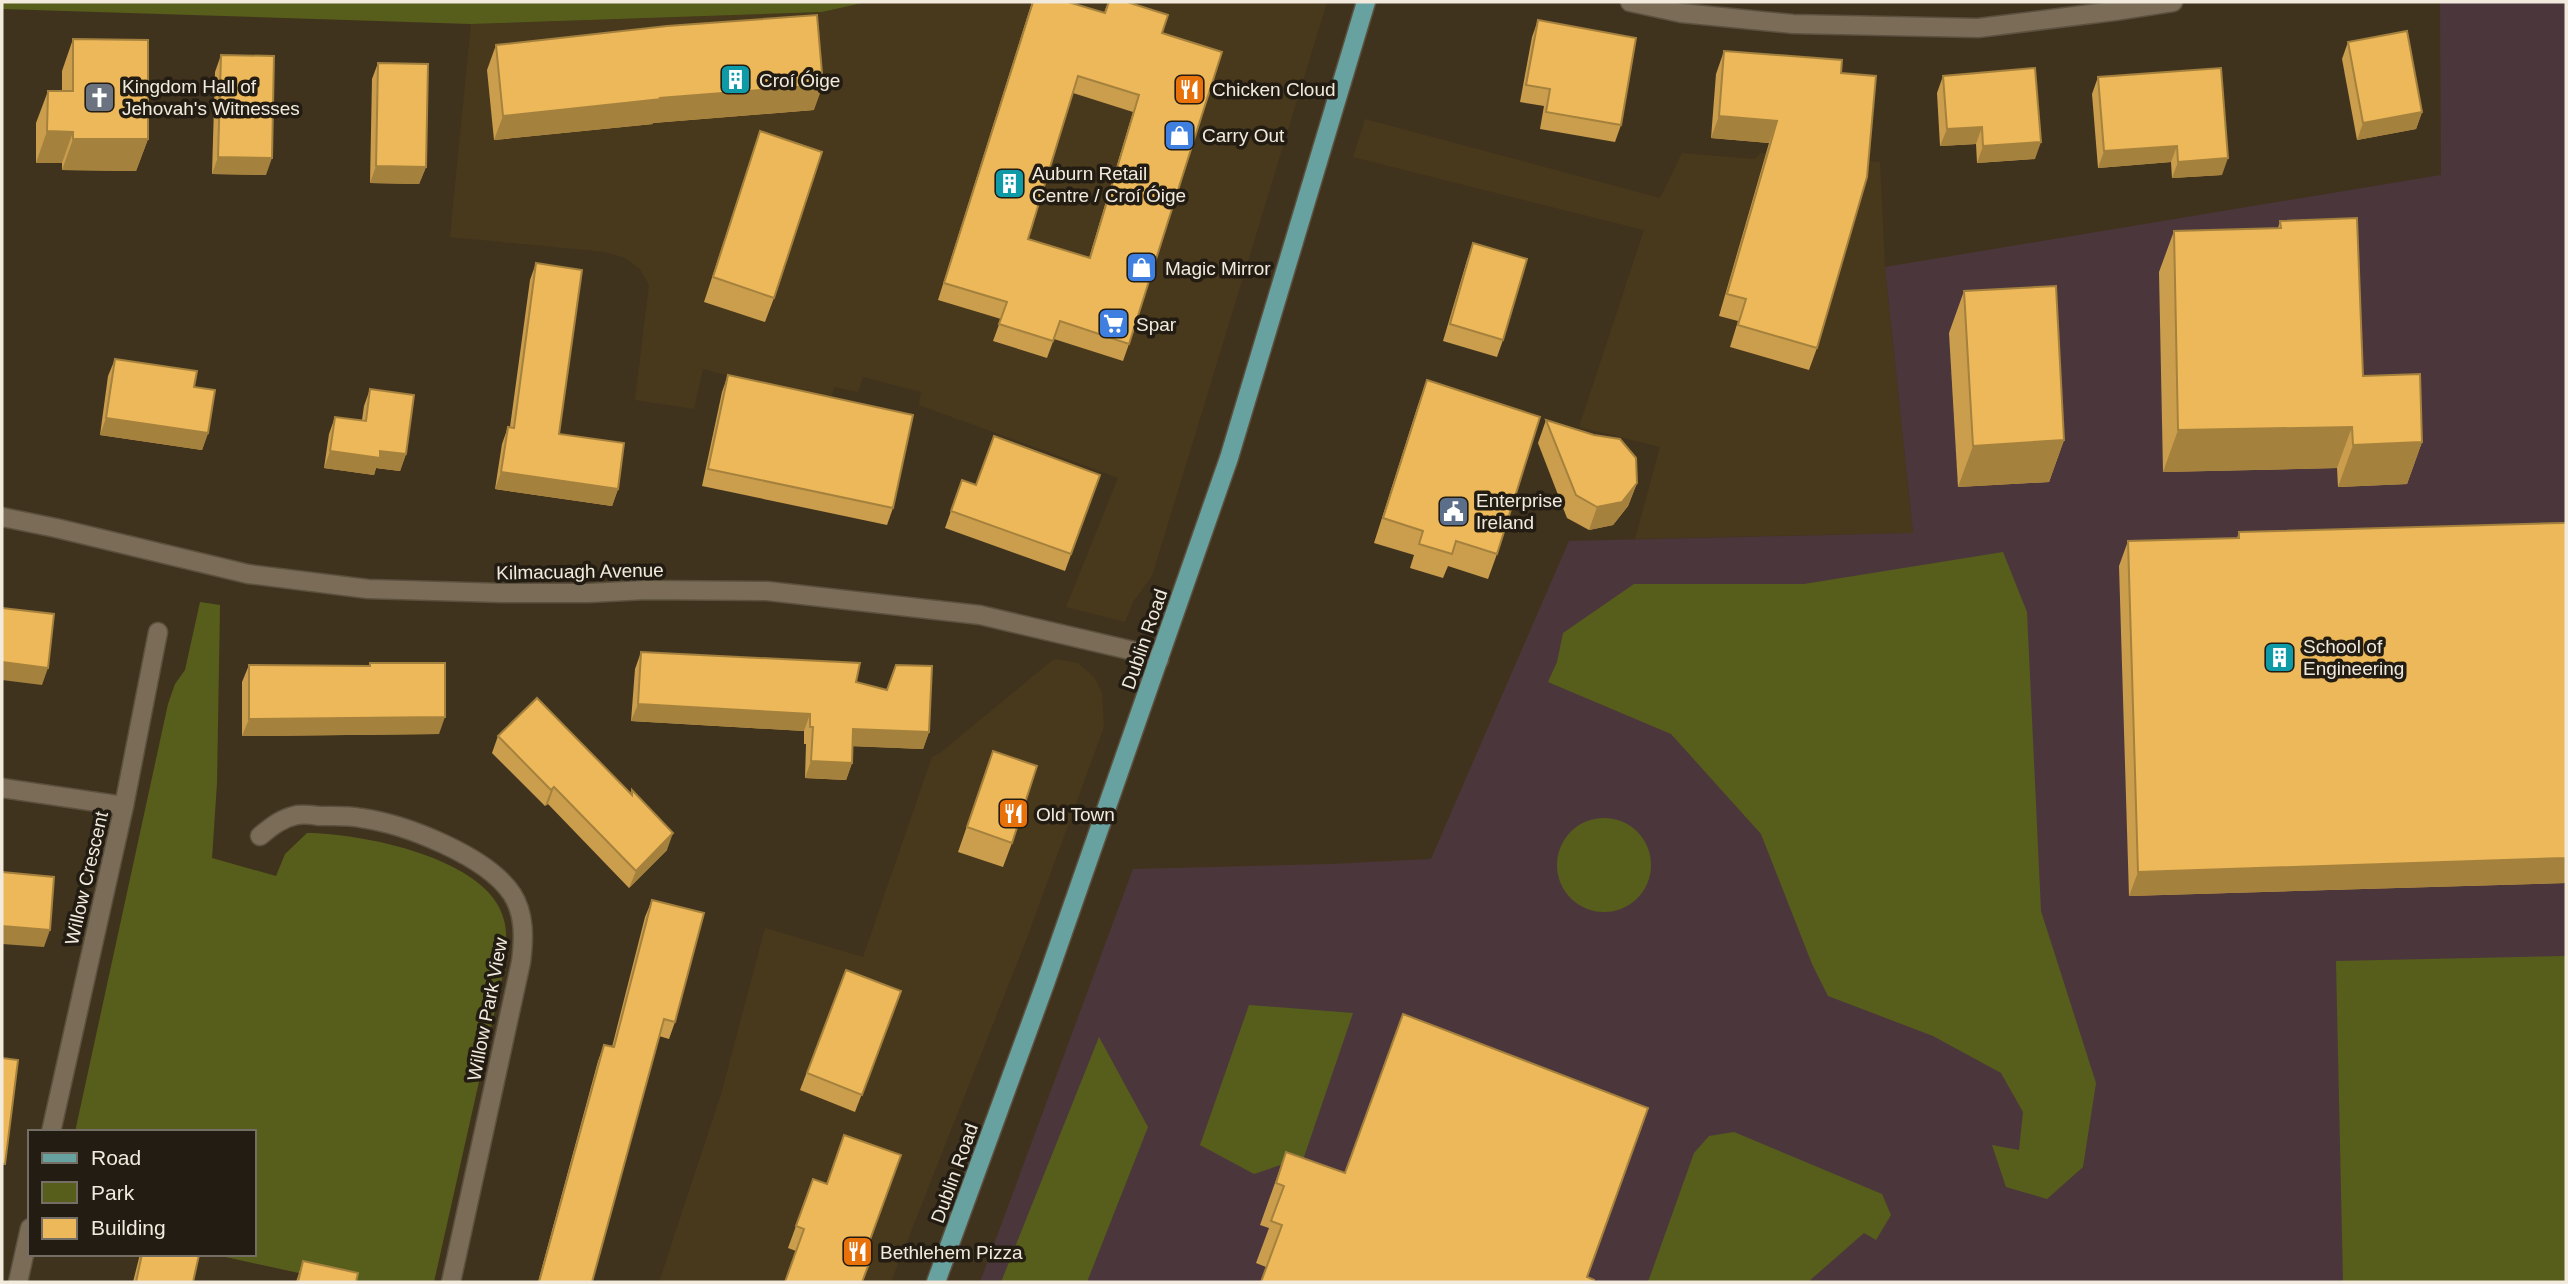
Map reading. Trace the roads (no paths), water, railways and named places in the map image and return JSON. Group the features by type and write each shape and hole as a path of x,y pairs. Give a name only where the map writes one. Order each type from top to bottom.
{"main road":[{"name":"Dublin Road","path":"936,1282 1045,984 1229,458 1366,2"}],"street":[{"path":"1630,2 1681,13 1793,24 1978,28 2173,2"},
{"name":"Kilmacuagh Avenue","path":"2,517 279,580 368,589 502,593 646,590 779,593 980,615 1138,652 1159,660"},
{"name":"Willow Crescent","path":"51,1130 124,806 158,632"},
{"path":"2,788 124,806"},
{"name":"Willow Park View","path":"260,836 274,823 299,814 361,818 387,823 433,839 472,859 500,880 518,906 523,937 521,962 451,1282"},
{"path":"2,1280 17,1282 28,1236"}],"place":[{"name":"Croí Óige","path":"736,80"},
{"name":"Chicken Cloud","path":"1189,89"},
{"name":"Kingdom Hall of Jehovah's Witnesses","path":"99,97"},
{"name":"Carry Out","path":"1179,135"},
{"name":"Auburn Retail Centre / Croí Óige","path":"1009,184"},
{"name":"Magic Mirror","path":"1142,268"},
{"name":"Spar","path":"1113,324"},
{"name":"Enterprise Ireland","path":"1453,511"},
{"name":"School of Engineering","path":"2280,657"},
{"name":"Old Town","path":"1013,814"},
{"name":"Bethlehem Pizza","path":"857,1252"}]}
